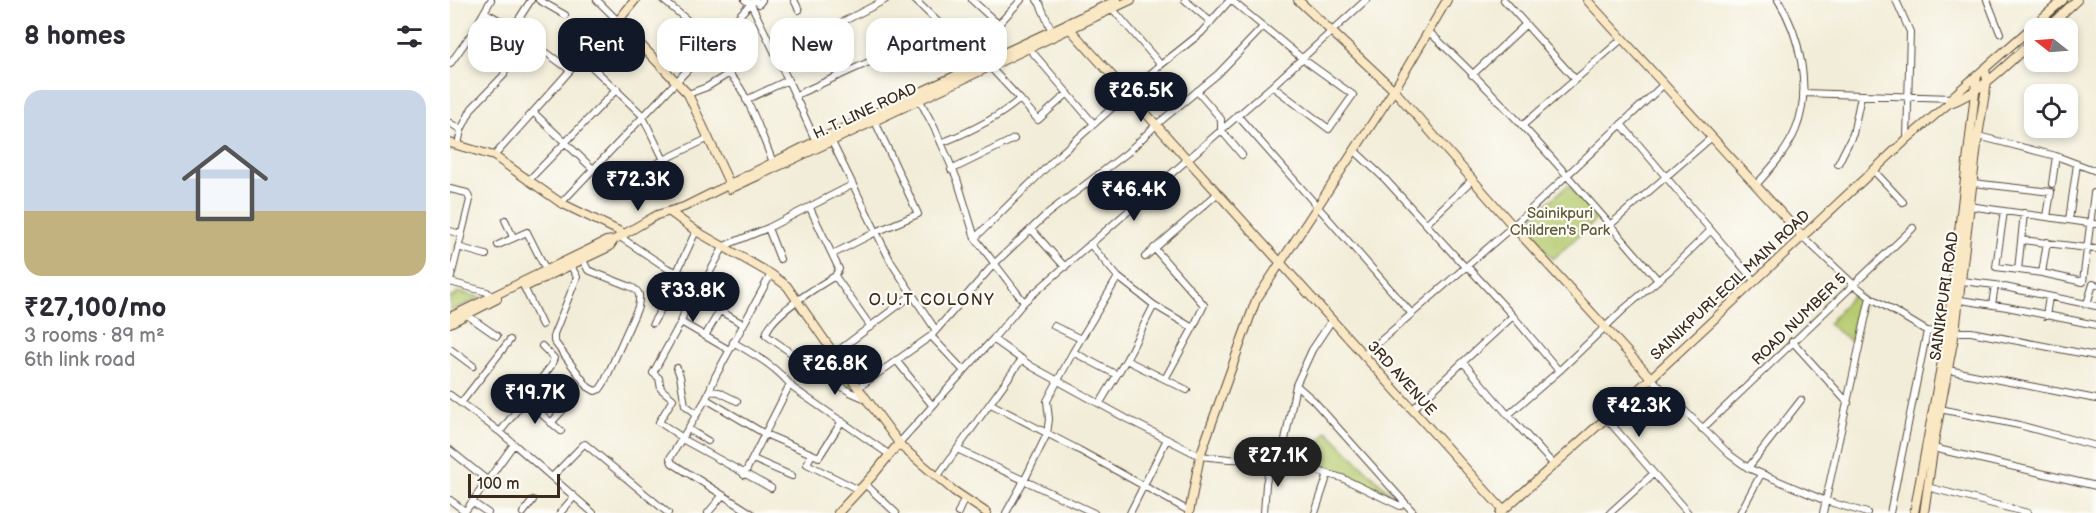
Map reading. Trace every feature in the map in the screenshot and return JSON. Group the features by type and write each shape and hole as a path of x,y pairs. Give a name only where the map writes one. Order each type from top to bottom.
{"street":[{"path":"481,18 490,0"},
{"path":"519,18 531,0"},
{"path":"539,0 566,15"},
{"path":"597,0 615,18"},
{"path":"620,18 635,0"},
{"path":"663,0 685,18"},
{"path":"751,1 759,4 762,0"},
{"path":"794,0 799,10"},
{"path":"839,76 820,35 885,0"},
{"path":"915,0 934,18"},
{"path":"972,0 991,18"},
{"path":"1005,18 1021,0"},
{"path":"1037,0 1053,33"},
{"name":"H. T. LINE ROAD","path":"1007,55 1112,3 1131,0"},
{"path":"1185,0 1211,22"},
{"path":"975,238 1059,156 1211,22 1231,0 1303,59 1353,95 1329,129 1272,86"},
{"path":"1298,0 1394,90 1651,378 1730,455 1761,474 1826,501 1867,513"},
{"path":"838,513 1024,302 1303,59 1366,0"},
{"path":"991,404 1189,512 1200,456 1256,300 1394,90 1447,0"},
{"path":"1504,0 1575,79"},
{"path":"1587,0 1803,237 1870,297 1927,331 1971,332 2096,356"},
{"path":"1756,185 1782,155 1797,127 1803,93 1801,52 1787,14 1778,0"},
{"path":"1896,0 1911,32 1907,139"},
{"path":"1987,0 2000,33"},
{"name":"SAINIKPURI-ECIL MAIN ROAD","path":"1503,512 1651,378 1907,139 2063,0"},
{"path":"2058,18 2077,0"},
{"path":"736,18 751,1"},
{"path":"751,1 817,144"},
{"path":"1112,3 1161,65"},
{"path":"484,12 495,18"},
{"path":"1472,75 1526,24"},
{"name":"3RD AVENUE","path":"1068,26 1503,512"},
{"path":"859,387 931,336 994,264 1048,213 1127,153 1155,125 1218,74 1263,27"},
{"path":"1428,31 1463,63 1522,126 1658,280"},
{"path":"450,64 468,39"},
{"path":"1522,126 1622,39"},
{"path":"1027,45 1094,124"},
{"path":"645,49 688,94 731,186"},
{"path":"1952,101 1976,90 2024,49"},
{"path":"796,95 866,64"},
{"name":"SAINIKPURI ROAD","path":"1914,513 1951,333 1960,300 1969,206 1987,81 1985,68"},
{"path":"504,72 472,108 454,144 494,156 561,203 620,237 667,268 704,284 726,300 705,336"},
{"path":"494,156 568,72"},
{"path":"598,72 642,115 664,160"},
{"path":"561,203 685,72"},
{"name":"H. T. LINE ROAD","path":"620,237 657,215 673,214 973,72"},
{"path":"990,72 1020,99 1038,120 1068,93"},
{"path":"688,94 707,87 728,74 734,77 773,162"},
{"name":"SAINIKPURI ROAD","path":"1924,513 1948,370 1977,76"},
{"path":"746,100 788,80"},
{"path":"1364,356 1513,226 1663,85"},
{"path":"528,181 617,89"},
{"path":"1197,91 1221,119 1221,130 1242,155"},
{"path":"1803,93 1909,96 1968,101 1974,107"},
{"path":"1838,164 1853,134 1861,96"},
{"path":"918,97 957,179 975,238 1024,302"},
{"path":"941,143 1008,111 1020,99"},
{"path":"533,112 592,168"},
{"path":"1238,116 1412,314"},
{"path":"833,254 918,214 873,118"},
{"path":"450,123 461,130"},
{"path":"1621,124 1755,281"},
{"path":"1978,136 2056,156 2096,171"},
{"path":"645,169 709,138"},
{"path":"830,138 891,262 935,329"},
{"path":"1610,225 1712,138"},
{"path":"951,170 1014,139"},
{"name":"H. T. LINE ROAD","path":"731,186 773,162 817,144"},
{"path":"1355,151 1385,179 1513,316 1559,371"},
{"path":"2052,184 2056,156"},
{"path":"2069,220 2077,164"},
{"path":"1874,171 1903,202"},
{"path":"1426,224 1473,179"},
{"path":"1972,183 2051,192 2047,217"},
{"path":"704,284 724,246 810,208 852,185"},
{"path":"450,189 467,193 470,197 450,282 480,290 493,298"},
{"path":"1145,257 1217,194"},
{"path":"2004,211 1996,267 2042,273 2083,282 2092,248 2094,194"},
{"path":"1969,206 2093,223"},
{"path":"810,208 839,269 835,276 797,300 783,312 766,330 766,335 850,392 868,399"},
{"path":"2018,270 2024,213"},
{"path":"673,214 696,231 788,286 853,381 902,447 964,499 987,513"},
{"path":"505,220 513,237"},
{"path":"768,228 780,259"},
{"name":"ROAD NUMBER 5","path":"1702,429 1913,228"},
{"path":"1031,229 1065,267"},
{"path":"450,231 461,234"},
{"path":"653,323 669,298 696,231"},
{"path":"1508,415 1559,371 1710,231"},
{"path":"498,245 527,232 546,270"},
{"path":"450,323 493,298 571,266 609,247 620,237"},
{"path":"523,285 546,270 606,241 620,237"},
{"path":"2022,240 2092,248"},
{"path":"2042,273 2047,242"},
{"path":"1090,244 1118,277 1154,305 1193,328"},
{"path":"458,247 486,255"},
{"path":"1154,248 1204,306 1165,379"},
{"path":"583,260 588,270 638,290 640,296 638,307 604,383 600,389 594,391 588,387 554,341 554,334 577,277 588,270"},
{"path":"571,266 577,277"},
{"path":"751,513 672,463 670,458 706,399 733,342 771,274"},
{"path":"835,276 872,327"},
{"path":"1006,513 1047,434 1049,419 1047,400 1118,277"},
{"path":"1962,281 1995,285 2096,306"},
{"path":"2087,304 2093,284 2096,285"},
{"path":"523,285 542,325"},
{"path":"1992,305 1995,285"},
{"path":"814,369 912,295"},
{"path":"1823,513 1870,297"},
{"path":"2046,316 2049,297"},
{"path":"669,298 685,310 681,322 653,373 659,378 661,389 673,399 659,422 744,475 771,488"},
{"path":"1960,300 2096,325"},
{"path":"1100,403 1126,360 1154,305"},
{"path":"720,311 743,324"},
{"path":"450,317 464,313"},
{"path":"464,313 497,336"},
{"path":"1412,410 1513,316"},
{"path":"1281,460 1296,385 1312,350 1332,320"},
{"path":"681,322 729,350"},
{"path":"1054,326 1081,339"},
{"path":"1890,513 1927,331"},
{"path":"931,336 963,370"},
{"path":"993,339 1058,380 1200,456 1281,460 1342,478 1391,503 1400,506 1404,503"},
{"path":"461,403 510,340"},
{"path":"1792,341 1848,403"},
{"path":"733,342 772,366 790,384 890,455"},
{"path":"500,432 554,358 542,346"},
{"path":"450,349 473,366"},
{"path":"1073,352 1117,375"},
{"path":"937,477 1022,359"},
{"path":"896,360 932,405"},
{"path":"1126,360 1187,390"},
{"path":"1464,362 1554,465"},
{"path":"676,368 680,376 685,405 697,414"},
{"path":"1948,370 2096,399"},
{"path":"744,475 790,384"},
{"path":"1296,385 1313,400 1414,513"},
{"path":"709,391 719,392 737,401"},
{"path":"450,394 500,432 593,513"},
{"path":"706,399 765,434 819,457 842,421"},
{"path":"525,400 561,431"},
{"path":"1748,468 1802,400"},
{"path":"1940,409 2019,425 2096,446"},
{"path":"551,423 563,410"},
{"path":"1606,418 1688,513"},
{"path":"688,429 708,441"},
{"path":"1130,513 1167,439"},
{"path":"450,500 464,512 514,444"},
{"path":"552,477 585,444 668,513"},
{"path":"1934,448 2028,472 2096,486"},
{"path":"450,450 488,480"},
{"path":"958,450 1094,513"},
{"path":"812,454 807,464 862,487 896,513"},
{"path":"753,459 792,476"},
{"path":"1264,513 1266,484 1271,460"},
{"path":"1315,513 1328,474"},
{"path":"1610,513 1653,474"},
{"path":"1740,513 1761,474"},
{"path":"1927,487 2028,513"},
{"path":"560,513 574,496"},
{"path":"708,513 722,496"},
{"path":"958,513 964,499"},
{"path":"524,513 533,500"},
{"path":"472,502 488,513"}],"green space":[{"name":"Sainikpuri Children's Park","path":"1568,185 1598,218 1553,259 1523,225"},
{"path":"457,292 481,298 450,311 450,297 456,296"},
{"path":"1855,292 1864,298 1852,342 1828,324"},
{"path":"836,360 859,393 821,369"},
{"path":"1327,431 1394,497 1307,460"}],"district":[{"name":"O.U.T COLONY","path":"932,299"}]}
